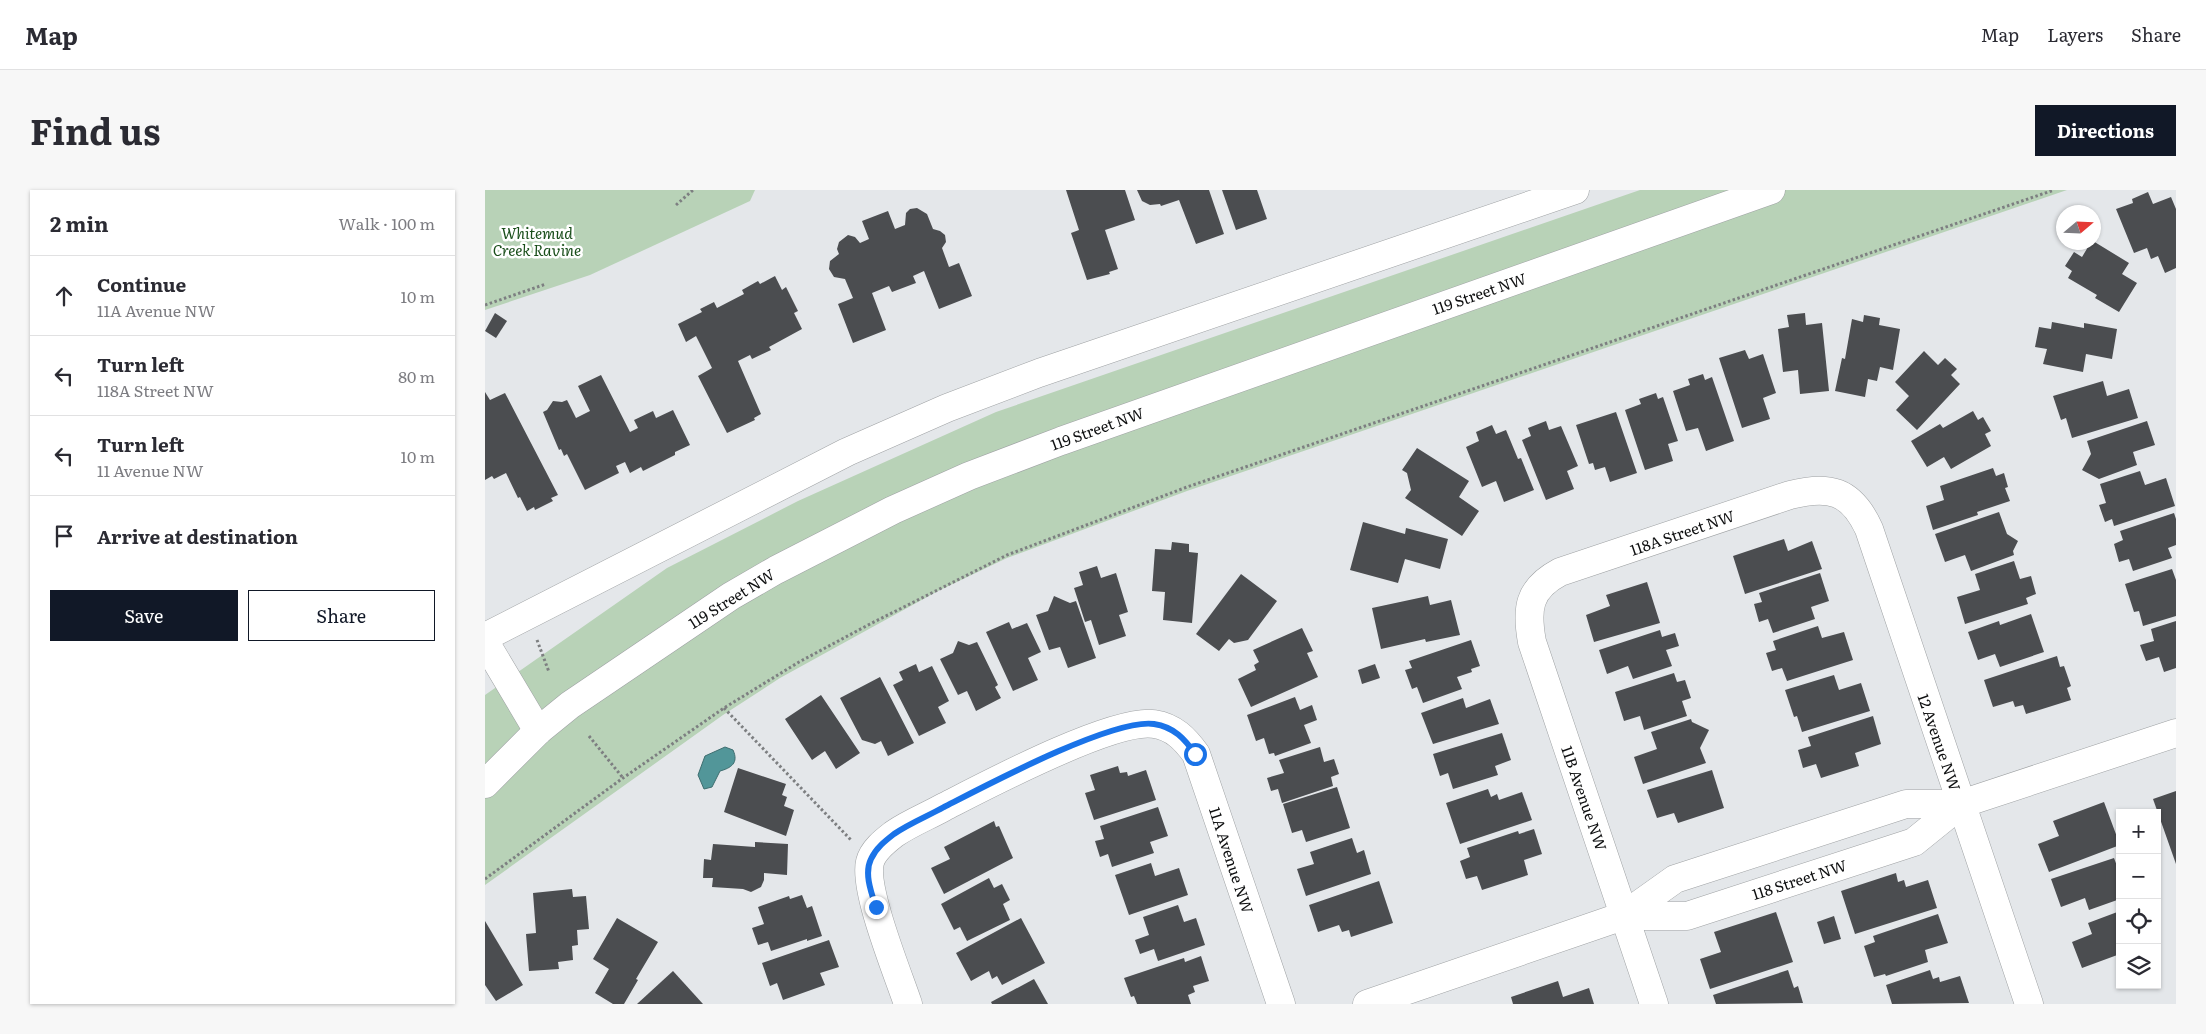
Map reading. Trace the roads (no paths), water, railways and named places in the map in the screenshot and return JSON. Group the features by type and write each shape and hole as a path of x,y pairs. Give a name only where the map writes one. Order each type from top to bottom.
{"street":[{"path":"485,638 847,452 955,404 1039,373 1575,190"},
{"name":"119 Street NW","path":"485,784 538,732 570,706 731,596 818,547 893,510 969,476 1116,421 1771,190"},
{"name":"118A Street NW","path":"1536,591 1543,583 1560,572 1790,495 1808,491 1834,491"},
{"name":"12 Avenue NW","path":"1834,491 1856,506 1869,529 2029,1004"},
{"name":"11B Avenue NW","path":"1536,591 1529,612 1532,642 1654,1004"},
{"path":"485,642 538,732"},
{"name":"11A Avenue NW","path":"908,1004 872,895 869,870 870,860 883,843 905,827 1031,764 1121,728 1139,724 1154,724 1167,727 1179,734 1188,744 1201,765 1281,1004"},
{"name":"118 Street NW","path":"1367,1004 1623,916 1675,879 1906,804 1961,804 2176,733"},
{"name":"118 Street NW","path":"1623,916 1687,916 1913,842 1961,804"}],"water":[{"path":"725,747 733,750 735,758 733,764 720,771 712,787 704,789 698,775 705,756"}],"park label":[{"name":"Whitemud Creek Ravine","path":"537,240"}]}
